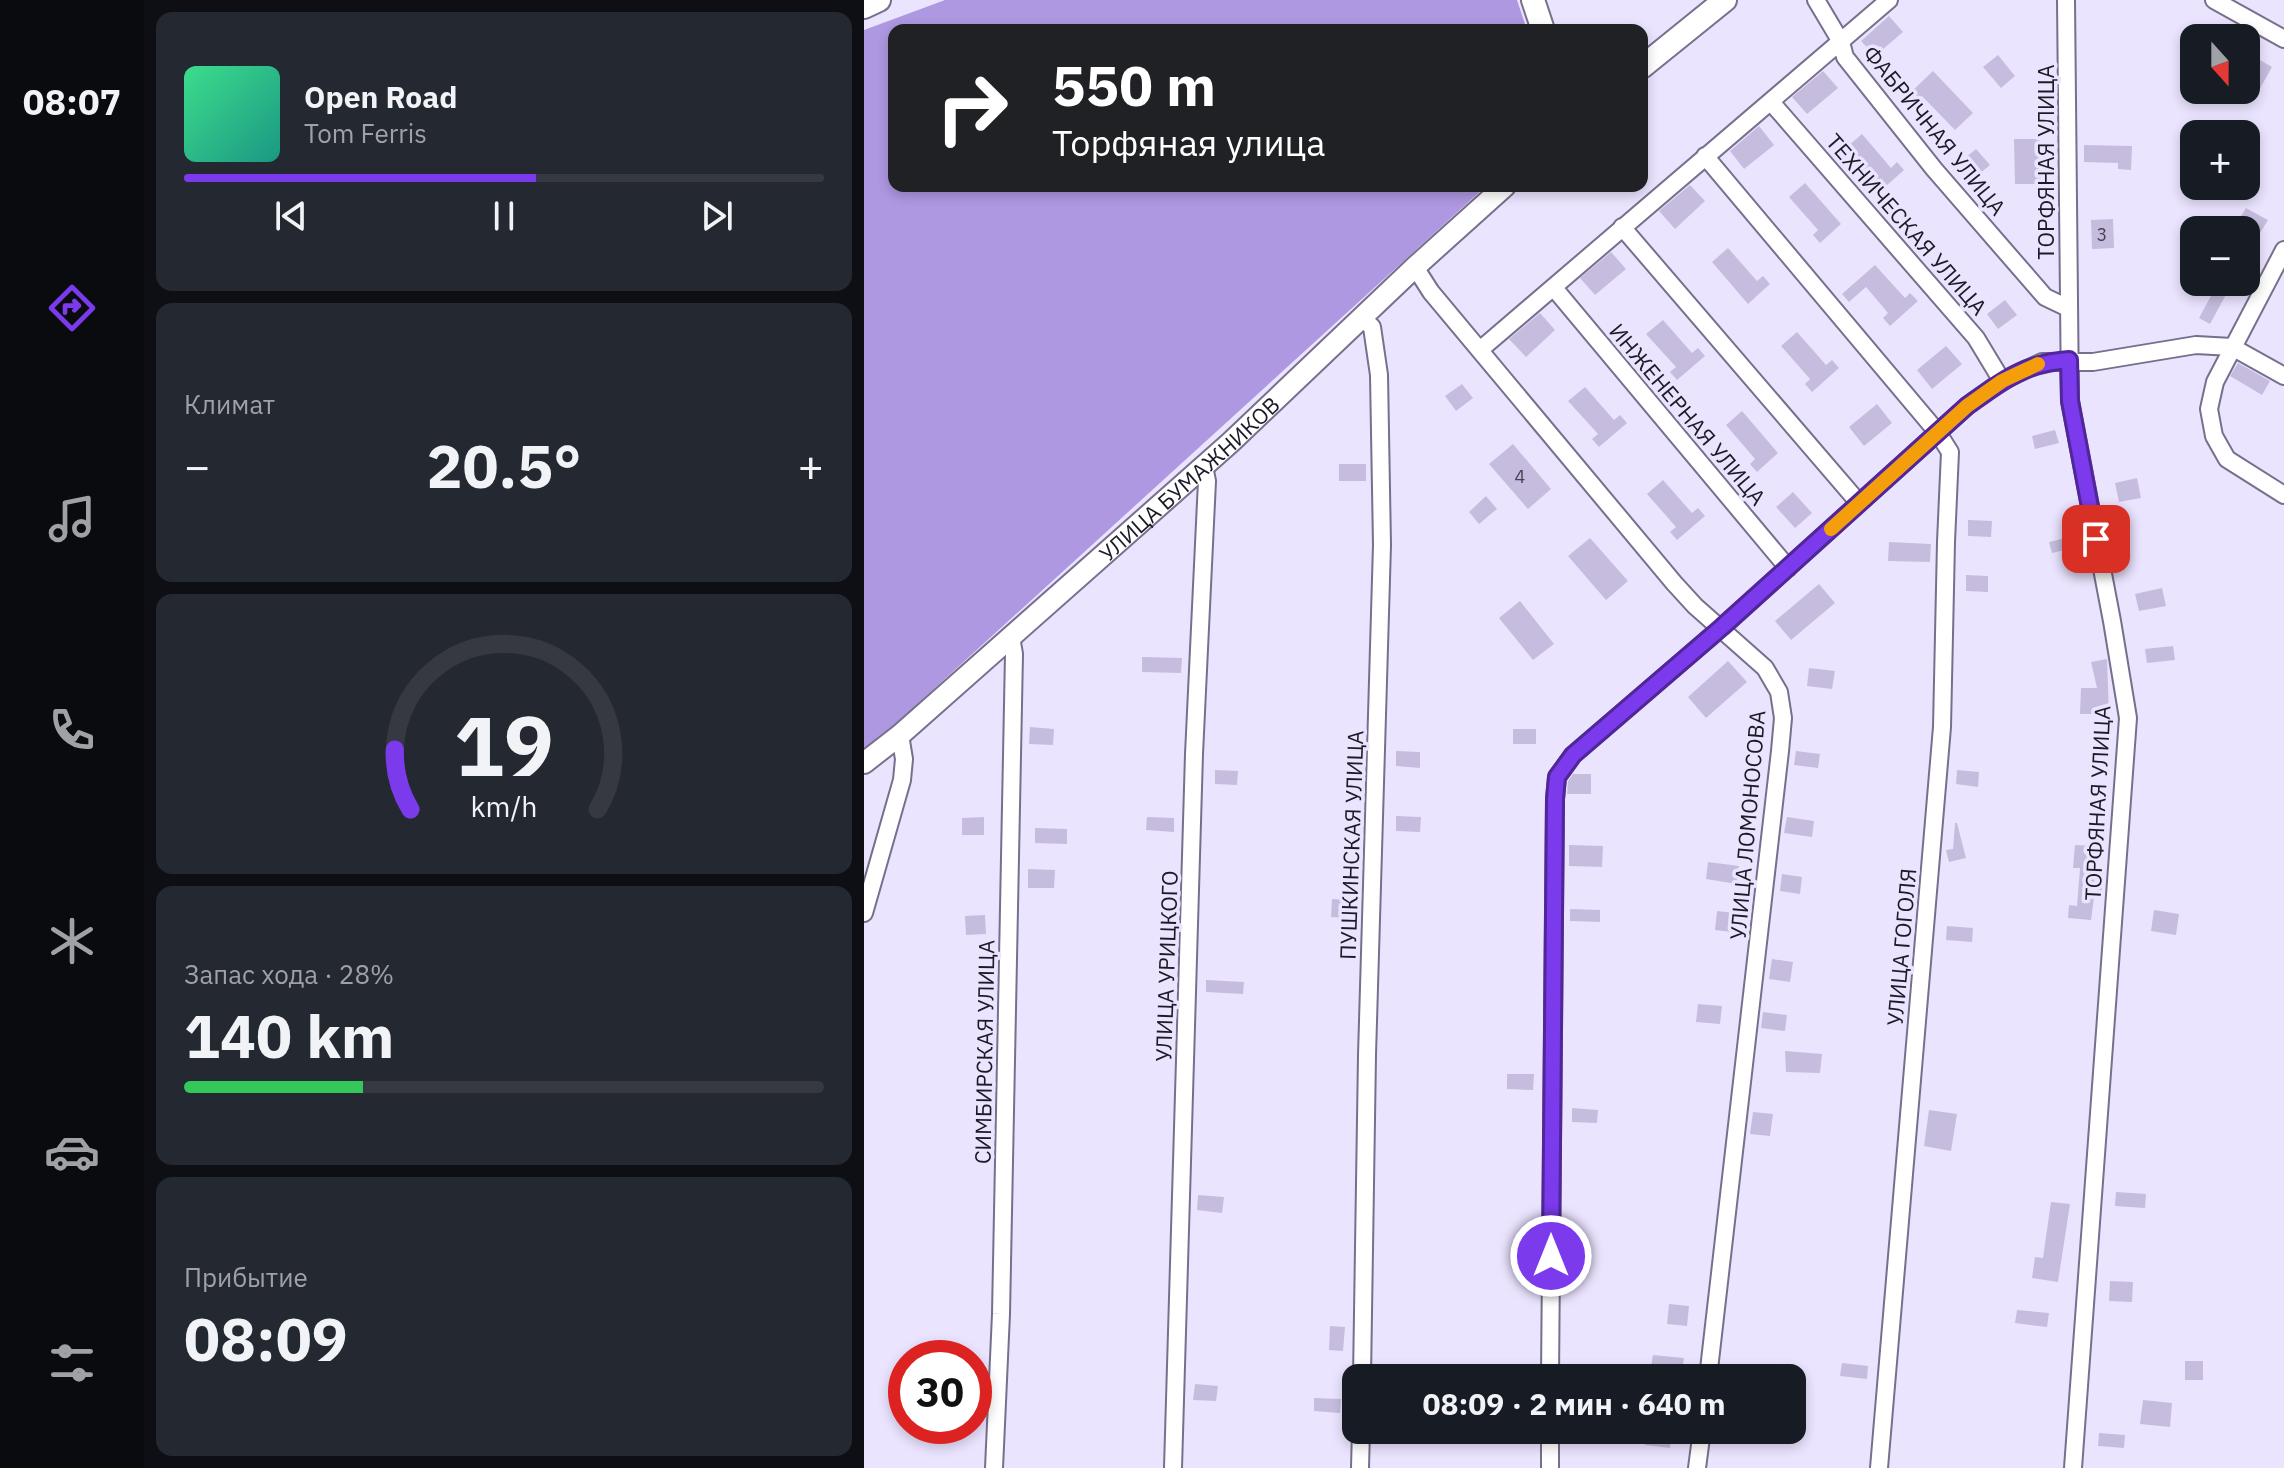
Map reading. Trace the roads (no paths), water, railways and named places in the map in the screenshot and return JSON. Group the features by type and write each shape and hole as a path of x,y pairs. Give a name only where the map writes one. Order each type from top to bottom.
{"main road":[{"path":"864,7 879,0"},
{"path":"1533,0 1541,24"},
{"path":"1648,62 1725,0"}],"street":[{"name":"ФАБРИЧНАЯ УЛИЦА","path":"1816,0 1841,42 1845,57 1934,169 2045,297 2068,308"},
{"path":"1481,349 1889,0"},
{"name":"ТОРФЯНАЯ УЛИЦА","path":"2066,0 2070,401 2128,718 2073,1468"},
{"path":"2214,0 2284,39"},
{"name":"ТЕХНИЧЕСКАЯ УЛИЦА","path":"1771,102 1976,338 2002,381"},
{"path":"1705,156 1938,433"},
{"name":"УЛИЦА БУМАЖНИКОВ","path":"864,763 900,735 1204,466 1498,192"},
{"path":"1622,227 1859,503"},
{"path":"2284,250 2215,382 2209,409 2214,436 2227,459 2284,495"},
{"name":"УЛИЦА ЛОМОНОСОВА","path":"1415,267 1431,292 1674,583 1695,606 1765,668 1779,692 1783,718 1710,1364"},
{"name":"ИНЖЕНЕРНАЯ УЛИЦА","path":"1554,288 1788,568"},
{"name":"ПУШКИНСКАЯ УЛИЦА","path":"1362,318 1372,327 1379,375 1382,545 1367,1055 1362,1364"},
{"path":"1550,1364 1557,777 1573,755 1722,627 1967,406 2002,381 2042,362 2093,362 2196,345 2232,347 2284,376"},
{"name":"УЛИЦА ГОГОЛЯ","path":"1879,1468 1942,727 1950,452 1938,433"},
{"name":"УЛИЦА УРИЦКОГО","path":"1173,1468 1194,754 1207,481 1204,466"},
{"name":"СИМБИРСКАЯ УЛИЦА","path":"994,1468 1001,1314 1014,670 1011,637"},
{"path":"864,913 902,780 904,759 900,735"},
{"path":"1360,1468 1361,1444"},
{"path":"1550,1444 1550,1468"},
{"path":"1697,1468 1700,1444"}]}
